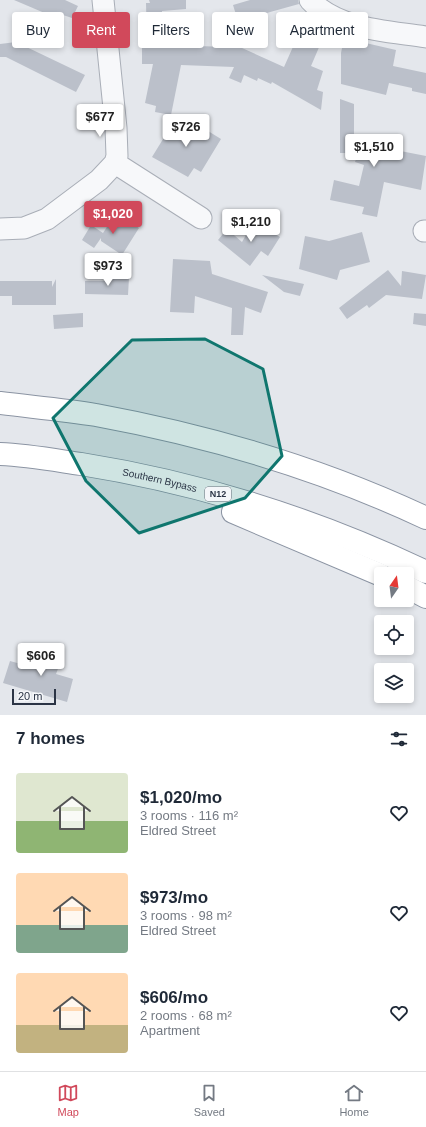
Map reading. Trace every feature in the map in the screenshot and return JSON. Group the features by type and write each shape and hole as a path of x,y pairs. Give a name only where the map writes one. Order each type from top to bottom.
{"highway":[{"path":"0,403 95,415 175,431 242,448 327,477 426,518"},
{"name":"Southern Bypass","path":"0,454 73,463 149,477 271,510 336,533 426,572"},
{"path":"149,477 374,572"},
{"path":"414,590 426,596"}],"street":[{"path":"0,229 24,228 47,219 99,180 115,163 117,156 116,128 103,0"},
{"path":"310,0 323,11 348,23 426,37"},
{"path":"115,163 201,218"}],"highlighted area":[{"path":"205,339 263,369 282,456 245,498 139,533 86,481 53,418 132,340"}],"building":[{"path":"14,0 65,0 78,6 75,12 72,12 72,18 64,15 64,12 42,12"},
{"path":"149,0 186,0 186,9 146,12 146,3 150,3"},
{"path":"250,0 298,0 299,4 268,13 235,12 233,5"},
{"path":"12,42 12,48 29,48 85,75 76,92 6,57 0,57 0,44"},
{"path":"368,44 396,50 393,66 426,73 426,94 412,91 412,88 389,83 386,95 341,84 342,48 368,48"},
{"path":"204,46 212,46 212,48 242,48 284,67 292,48 319,48 311,66 323,71 317,90 323,92 321,110 272,82 271,84 258,78 257,81 244,75 241,83 229,78 234,67 181,65 171,115 155,112 156,106 145,103 153,64 142,64 142,48 204,48"},
{"path":"340,99 354,104 354,143 379,151 380,147 426,156 421,190 384,182 377,217 362,214 364,207 330,200 334,180 359,186 364,165 355,162 358,153 340,153"},
{"path":"176,118 192,128 195,123 221,139 201,172 194,168 188,177 152,157"},
{"path":"116,213 139,228 122,255 101,241 101,238 94,248 82,240 91,225 103,233"},
{"path":"254,221 280,237 268,256 261,251 250,266 218,240 227,229 242,242"},
{"path":"362,232 370,262 340,270 337,280 299,269 305,236 329,241"},
{"path":"173,259 210,261 212,274 268,292 261,313 245,307 243,335 231,335 232,308 195,296 194,313 170,312"},
{"path":"388,270 401,286 402,271 426,275 422,299 386,295 369,308 367,305 347,319 339,308"},
{"path":"262,275 304,284 300,296 284,292"},
{"path":"110,277 129,278 128,295 85,294 85,281 110,281"},
{"path":"56,279 56,305 12,305 12,296 0,296 0,281 52,281 52,287"},
{"path":"83,313 83,327 54,329 53,315"},
{"path":"414,313 426,314 426,326 413,324"},
{"path":"39,652 64,653 56,674 73,679 67,702 3,683 10,661 39,669"}]}
